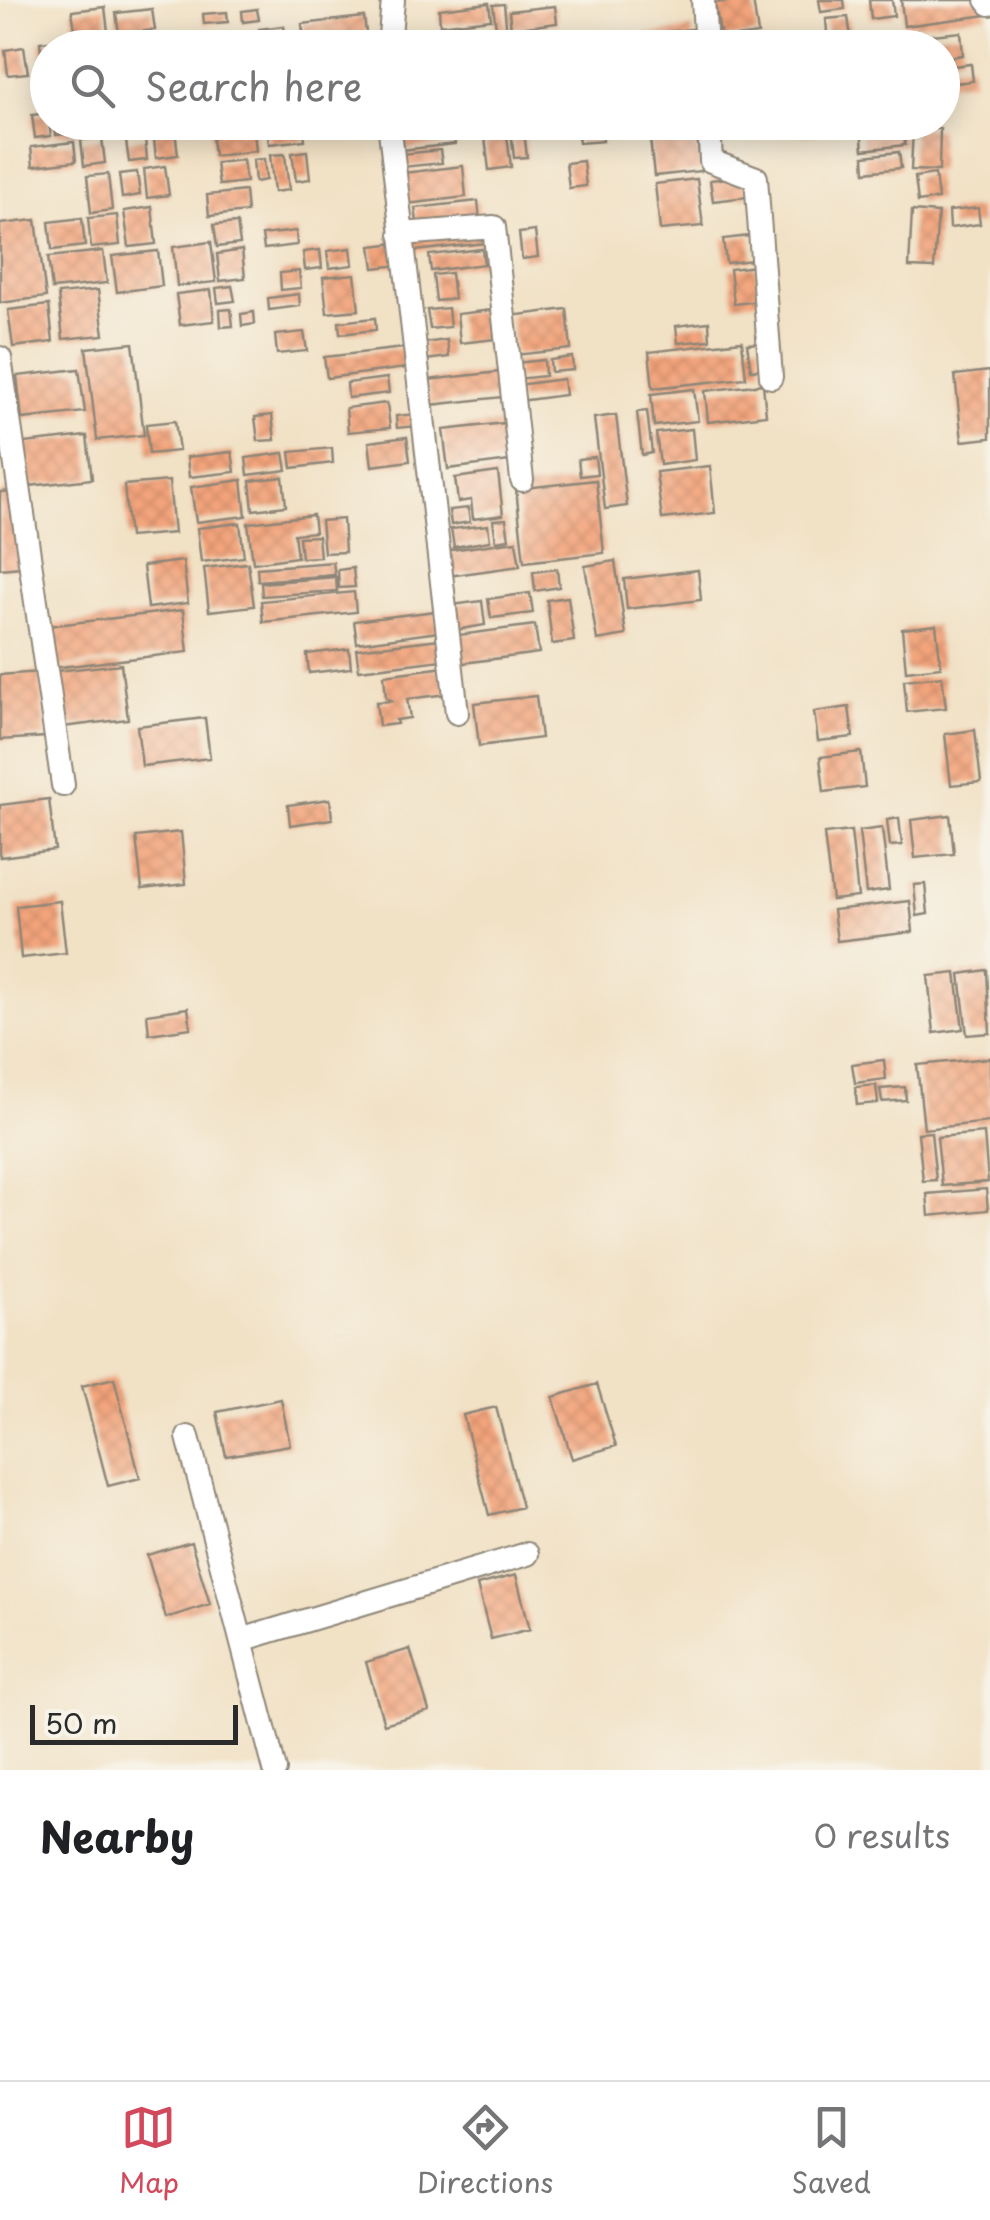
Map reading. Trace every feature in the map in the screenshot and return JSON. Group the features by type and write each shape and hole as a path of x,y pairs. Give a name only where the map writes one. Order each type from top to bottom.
{"street":[{"path":"390,30 393,0"},
{"path":"704,0 705,30"},
{"path":"391,140 458,713"},
{"path":"710,140 711,161 756,178 770,376"},
{"path":"402,234 494,227 522,480"},
{"path":"0,358 63,785"},
{"path":"188,1437 275,1770"},
{"path":"241,1640 527,1554"}],"building":[{"path":"753,0 757,30 720,30 715,3"},
{"path":"819,0 844,0 845,9 821,12"},
{"path":"869,0 892,0 894,16 871,19"},
{"path":"901,0 979,0 987,15 904,26"},
{"path":"489,3 491,19 440,25 439,9"},
{"path":"504,4 507,30 496,30 493,5"},
{"path":"555,6 557,23 511,29 509,11"},
{"path":"105,7 108,30 75,30 72,11"},
{"path":"152,9 155,30 118,30 116,13"},
{"path":"257,9 259,20 243,22 242,11"},
{"path":"227,12 228,22 204,24 203,14"},
{"path":"364,17 366,30 303,30 302,24"},
{"path":"848,17 850,30 827,30 826,19"},
{"path":"284,26 284,30 259,30"},
{"path":"24,47 28,73 8,75 5,50"},
{"path":"971,64 973,81 960,82 960,65"},
{"path":"81,140 102,140 105,163 84,166"},
{"path":"145,140 147,160 129,162 126,141"},
{"path":"154,140 176,140 178,155 156,158"},
{"path":"212,140 255,140 256,151 214,156"},
{"path":"268,140 305,140 269,144"},
{"path":"392,140 455,140 455,144 393,151"},
{"path":"485,140 508,140 511,167 489,170"},
{"path":"512,140 525,140 527,157 514,158"},
{"path":"650,140 698,140 701,171 654,176"},
{"path":"862,140 905,140 905,145 863,150"},
{"path":"912,140 940,140 939,171 911,170"},
{"path":"74,142 76,161 33,166 31,147"},
{"path":"440,150 442,163 403,167 401,154"},
{"path":"307,151 310,179 296,181 292,153"},
{"path":"899,152 901,168 865,172 864,156"},
{"path":"285,154 289,190 274,192 270,155"},
{"path":"264,159 266,180 255,182 253,160"},
{"path":"243,160 246,182 219,185 216,163"},
{"path":"583,161 586,186 569,188 566,163"},
{"path":"165,166 169,195 147,198 144,169"},
{"path":"463,166 466,197 406,204 403,173"},
{"path":"137,172 140,195 122,198 119,174"},
{"path":"108,174 112,210 91,213 87,176"},
{"path":"935,174 938,199 918,202 915,177"},
{"path":"745,176 747,197 713,201 710,180"},
{"path":"697,179 703,226 660,230 655,184"},
{"path":"245,191 247,212 209,216 207,195"},
{"path":"478,201 480,221 418,229 415,208"},
{"path":"152,207 156,244 129,247 124,211"},
{"path":"978,208 980,224 950,228 949,211"},
{"path":"912,211 938,213 934,268 909,267"},
{"path":"117,215 120,245 91,248 88,218"},
{"path":"82,218 85,246 52,250 49,222"},
{"path":"36,220 46,297 0,303 0,224"},
{"path":"237,223 240,244 217,247 214,225"},
{"path":"296,231 297,245 264,249 262,235"},
{"path":"484,231 486,243 415,251 414,240"},
{"path":"535,231 538,257 522,259 519,233"},
{"path":"750,236 753,260 726,263 723,239"},
{"path":"211,242 216,282 177,286 173,247"},
{"path":"397,243 400,265 374,268 371,246"},
{"path":"351,248 353,265 329,268 327,251"},
{"path":"482,249 484,264 431,271 429,255"},
{"path":"242,250 245,278 220,281 217,254"},
{"path":"320,250 322,268 305,270 303,252"},
{"path":"103,251 107,283 52,289 48,257"},
{"path":"158,251 162,286 117,292 112,256"},
{"path":"756,266 760,301 734,304 730,269"},
{"path":"299,271 301,288 281,290 280,273"},
{"path":"451,273 454,299 436,301 433,275"},
{"path":"355,274 359,310 327,313 323,277"},
{"path":"232,286 235,301 218,303 216,288"},
{"path":"98,290 104,335 63,339 58,294"},
{"path":"211,290 214,321 180,325 176,294"},
{"path":"299,294 300,306 269,310 268,298"},
{"path":"49,305 53,342 13,347 8,310"},
{"path":"448,308 450,327 430,329 427,310"},
{"path":"231,309 233,326 221,327 220,310"},
{"path":"567,309 571,349 515,355 510,316"},
{"path":"493,310 496,339 460,343 457,314"},
{"path":"254,312 255,324 242,326 241,314"},
{"path":"375,318 376,330 340,334 339,322"},
{"path":"709,322 710,340 678,343 676,326"},
{"path":"304,332 307,351 277,354 275,335"},
{"path":"447,340 449,357 425,360 423,343"},
{"path":"742,341 746,378 653,388 649,352"},
{"path":"133,343 144,435 97,440 86,348"},
{"path":"759,343 762,369 751,370 747,344"},
{"path":"404,348 406,368 327,378 324,357"},
{"path":"572,357 573,370 551,372 550,360"},
{"path":"544,360 545,376 517,379 515,363"},
{"path":"79,369 85,412 22,419 17,376"},
{"path":"990,371 990,438 962,441 955,375"},
{"path":"500,372 503,397 430,405 427,380"},
{"path":"387,378 389,393 348,398 347,383"},
{"path":"563,379 565,395 519,401 517,385"},
{"path":"763,384 766,415 708,422 705,391"},
{"path":"694,389 698,421 654,426 651,394"},
{"path":"387,403 390,428 348,432 346,408"},
{"path":"647,411 652,453 642,455 637,412"},
{"path":"415,414 417,426 397,428 396,416"},
{"path":"272,415 275,440 258,441 255,417"},
{"path":"616,415 627,506 605,509 594,418"},
{"path":"175,421 179,451 149,454 146,424"},
{"path":"505,423 510,461 448,469 443,430"},
{"path":"692,429 695,460 660,465 656,433"},
{"path":"87,436 92,479 29,486 24,443"},
{"path":"407,437 410,461 372,466 369,442"},
{"path":"332,448 333,463 292,468 290,452"},
{"path":"232,452 235,472 189,477 187,457"},
{"path":"284,453 287,470 248,475 246,458"},
{"path":"595,457 597,474 580,476 578,459"},
{"path":"710,466 715,513 662,519 656,472"},
{"path":"498,472 503,515 473,519 471,500 458,502 455,478"},
{"path":"283,477 286,506 253,510 250,481"},
{"path":"242,480 246,516 196,522 191,487"},
{"path":"596,480 604,553 524,562 516,489"},
{"path":"169,481 174,533 129,537 124,485"},
{"path":"14,491 21,567 0,569 0,492"},
{"path":"468,508 470,522 451,525 449,510"},
{"path":"313,515 315,532 294,534 297,557 253,563 248,523"},
{"path":"343,519 345,552 324,553 321,521"},
{"path":"506,519 509,539 496,541 493,520"},
{"path":"240,523 244,557 201,562 197,528"},
{"path":"488,525 490,541 454,547 451,529"},
{"path":"318,536 320,557 301,558 299,537"},
{"path":"516,541 520,566 448,576 444,551"},
{"path":"183,561 188,603 148,608 143,566"},
{"path":"615,561 626,635 597,640 585,566"},
{"path":"333,562 335,575 258,581 257,568"},
{"path":"248,563 254,606 209,611 204,568"},
{"path":"353,568 355,587 339,588 338,570"},
{"path":"557,569 559,587 535,591 533,572"},
{"path":"698,570 701,600 627,609 624,579"},
{"path":"336,577 337,591 262,596 261,583"},
{"path":"354,592 356,612 263,622 261,601"},
{"path":"530,593 533,613 491,618 488,599"},
{"path":"568,597 574,641 552,644 547,600"},
{"path":"482,601 485,625 455,630 452,605"},
{"path":"183,610 188,652 52,668 47,626"},
{"path":"436,611 439,632 357,643 354,621"},
{"path":"535,625 539,653 463,663 459,635"},
{"path":"936,625 941,667 906,671 902,629"},
{"path":"440,639 442,660 359,670 356,649"},
{"path":"349,649 351,668 309,673 307,654"},
{"path":"121,664 128,719 62,727 56,671"},
{"path":"445,667 448,694 407,699 410,718 379,726 376,702 393,701 386,698 384,675"},
{"path":"40,672 45,737 0,740 0,675"},
{"path":"942,676 946,708 907,712 904,680"},
{"path":"536,696 541,738 479,746 474,703"},
{"path":"849,707 853,737 818,741 814,712"},
{"path":"205,718 210,758 142,766 137,726"},
{"path":"975,730 981,782 951,785 945,734"},
{"path":"861,752 865,787 824,792 820,757"},
{"path":"49,799 55,850 0,857 0,805"},
{"path":"330,799 332,819 290,825 288,805"},
{"path":"950,815 954,854 915,858 911,820"},
{"path":"899,818 902,845 890,846 887,820"},
{"path":"882,828 889,890 866,893 859,831"},
{"path":"851,831 858,897 832,900 824,834"},
{"path":"181,832 186,884 142,889 136,837"},
{"path":"925,884 928,914 917,916 914,885"},
{"path":"60,901 66,953 21,958 16,906"},
{"path":"910,901 913,932 837,941 833,910"},
{"path":"987,970 990,1033 967,1035 960,974"},
{"path":"956,973 963,1029 934,1033 928,976"},
{"path":"188,1008 191,1028 149,1034 147,1014"},
{"path":"990,1058 990,1122 924,1129 917,1065"},
{"path":"884,1060 886,1079 855,1083 852,1064"},
{"path":"876,1085 878,1103 857,1105 855,1087"},
{"path":"905,1087 906,1100 882,1102 880,1089"},
{"path":"931,1132 936,1180 923,1181 918,1133"},
{"path":"984,1133 988,1182 942,1186 937,1137"},
{"path":"986,1189 988,1210 929,1216 927,1194"},
{"path":"114,1378 140,1478 108,1486 82,1386"},
{"path":"597,1384 616,1446 572,1459 553,1397"},
{"path":"281,1399 290,1445 226,1456 217,1412"},
{"path":"496,1407 522,1507 489,1515 463,1415"},
{"path":"191,1542 210,1604 166,1618 147,1555"},
{"path":"516,1575 530,1629 491,1639 477,1585"},
{"path":"410,1649 429,1711 384,1724 366,1662"}]}
